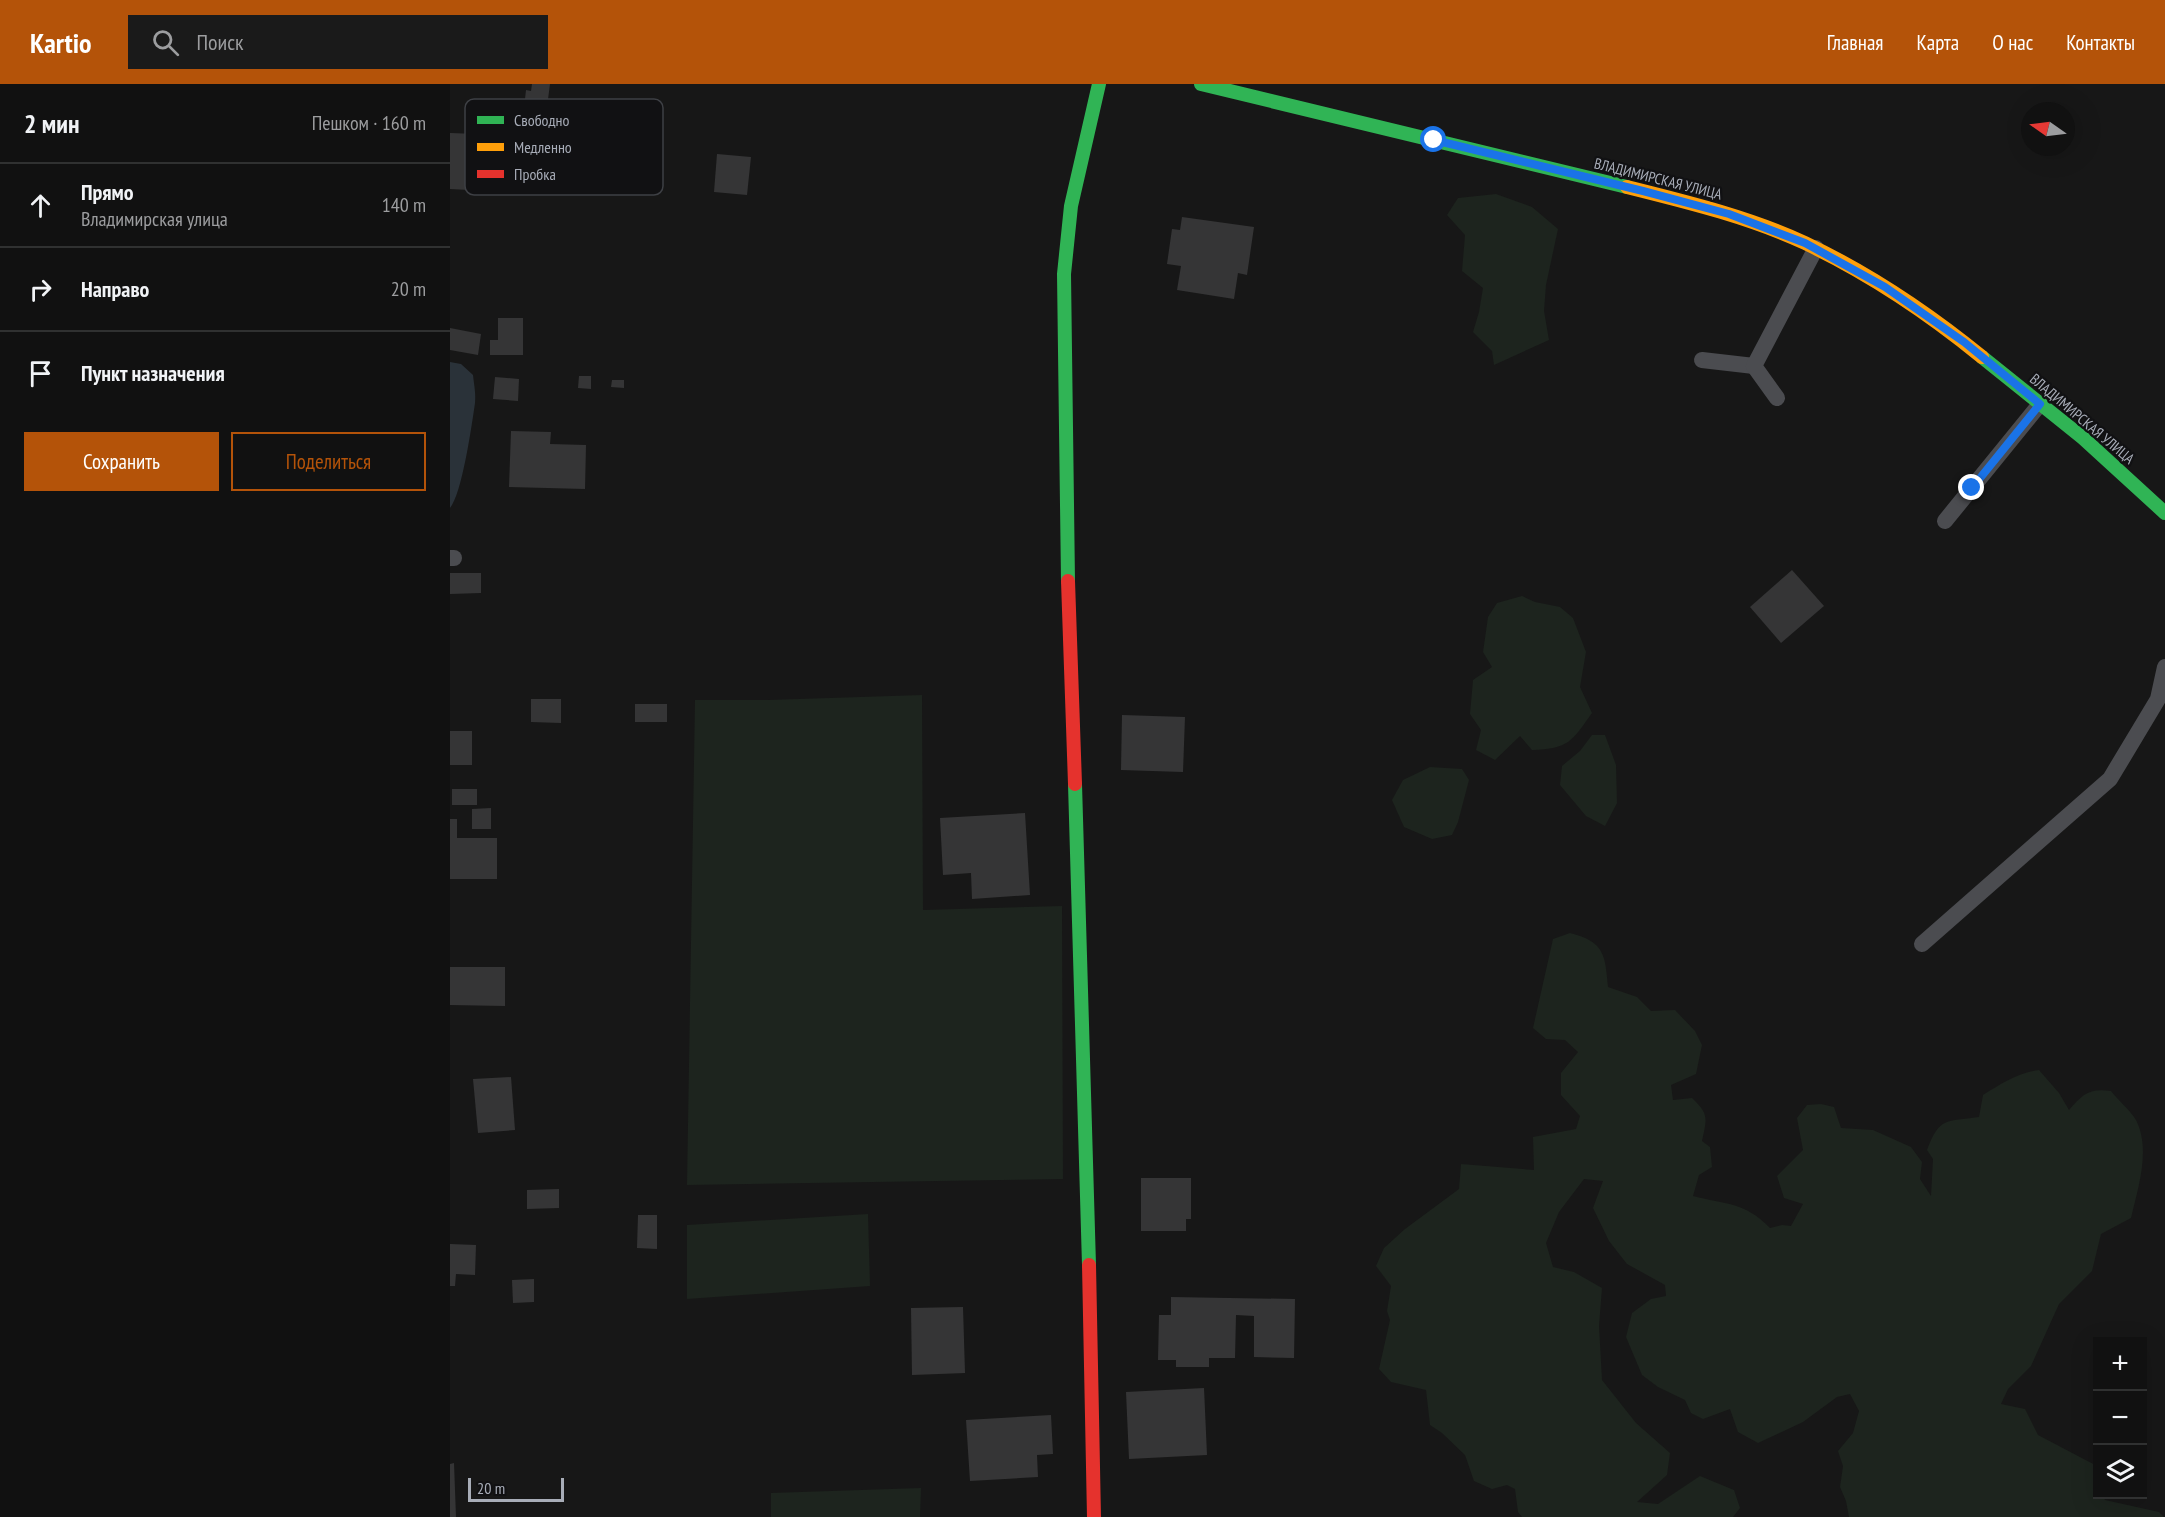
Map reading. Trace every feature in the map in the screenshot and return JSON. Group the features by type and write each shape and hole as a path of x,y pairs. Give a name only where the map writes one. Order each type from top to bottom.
{"street":[{"path":"1094,1517 1087,1168 1066,523 1064,274 1071,206 1099,84"},
{"name":"ВЛАДИМИРСКАЯ УЛИЦА","path":"1201,84 1654,194 1729,214 1816,248 1885,287 1964,342 2084,438 2165,513"}],"lane":[{"path":"1754,366 1816,248"},
{"path":"1702,360 1754,366 1777,398"},
{"path":"1945,521 2040,404"},
{"path":"1922,944 2110,779 2158,699 2165,667"}],"shaded area":[{"path":"1496,194 1532,207 1558,229 1546,285 1544,311 1549,340 1494,365 1492,351 1473,332 1483,288 1462,271 1465,235 1447,215 1458,198"},
{"path":"450,362 461,364 473,375 475,403 459,489 450,508"},
{"path":"1522,596 1535,602 1560,607 1573,618 1586,652 1580,687 1592,713 1574,737 1562,745 1532,750 1520,736 1495,760 1476,750 1481,730 1470,714 1473,680 1492,667 1483,652 1488,617 1497,603"},
{"path":"922,695 923,910 1062,906 1063,1179 687,1185 695,700"},
{"path":"1592,735 1605,735 1616,765 1617,803 1605,826 1586,816 1560,785 1562,766 1580,751"},
{"path":"1430,767 1462,769 1469,780 1458,822 1452,835 1432,839 1404,827 1392,800 1403,780"},
{"path":"1570,933 1590,941 1597,946 1604,958 1608,987 1637,997 1651,1011 1675,1010 1695,1031 1702,1045 1696,1074 1671,1085 1673,1100 1692,1098 1705,1117 1702,1141 1710,1147 1712,1167 1699,1175 1693,1196 1743,1208 1761,1219 1770,1228 1782,1225 1791,1226 1803,1204 1784,1198 1777,1176 1803,1150 1797,1118 1807,1105 1821,1104 1834,1107 1841,1128 1873,1130 1911,1147 1922,1162 1920,1179 1931,1196 1933,1159 1927,1150 1936,1131 1940,1126 1951,1121 1979,1117 1983,1095 1996,1087 2016,1076 2039,1070 2059,1093 2069,1110 2087,1093 2097,1090 2111,1091 2136,1120 2143,1143 2142,1169 2131,1218 2101,1234 2092,1271 2059,1304 2031,1366 2008,1389 2001,1404 2025,1409 2038,1435 2093,1464 2093,1499 2105,1499 2159,1512 2164,1517 1849,1517 1840,1487 1843,1466 1838,1451 1853,1433 1859,1411 1850,1394 1837,1397 1803,1422 1758,1443 1738,1432 1730,1409 1703,1419 1691,1413 1685,1400 1658,1387 1642,1375 1626,1337 1632,1313 1651,1299 1666,1296 1665,1285 1627,1264 1609,1241 1593,1208 1603,1181 1584,1179 1559,1212 1546,1243 1553,1267 1574,1272 1602,1288 1599,1326 1602,1380 1636,1423 1670,1453 1667,1475 1637,1502 1658,1504 1700,1476 1734,1490 1740,1508 1733,1517 1522,1517 1518,1512 1515,1489 1507,1485 1492,1489 1474,1481 1465,1455 1430,1425 1426,1390 1391,1382 1379,1369 1390,1320 1387,1311 1391,1286 1376,1266 1384,1248 1405,1229 1459,1189 1461,1164 1534,1170 1533,1137 1576,1129 1580,1116 1561,1095 1561,1073 1578,1052 1565,1040 1546,1039 1533,1028 1553,939"},
{"path":"868,1214 870,1286 687,1299 687,1225"},
{"path":"921,1488 920,1517 771,1517 771,1493"}],"building":[{"path":"532,84 550,84 548,99 525,99 526,90 531,91"},
{"path":"450,133 465,134 465,190 450,189"},
{"path":"717,154 751,157 747,195 714,192"},
{"path":"1182,217 1254,227 1247,275 1238,273 1234,299 1177,290 1181,266 1167,264 1172,229 1180,230"},
{"path":"498,318 523,318 523,355 490,355 490,340 498,340"},
{"path":"450,328 481,334 478,355 450,350"},
{"path":"579,376 591,376 591,389 578,388"},
{"path":"495,377 519,379 518,401 493,399"},
{"path":"612,380 624,380 624,388 611,387"},
{"path":"511,431 551,432 550,444 586,445 585,489 509,487"},
{"path":"1792,570 1824,606 1781,643 1750,607"},
{"path":"450,573 481,573 481,593 450,594"},
{"path":"531,699 561,699 561,723 531,722"},
{"path":"635,704 667,704 667,722 635,722"},
{"path":"1122,715 1185,717 1183,772 1121,770"},
{"path":"450,731 472,731 472,765 450,765"},
{"path":"452,789 477,789 477,805 452,805"},
{"path":"491,808 491,829 472,829 472,809"},
{"path":"1025,813 1030,895 972,899 971,873 943,875 940,818"},
{"path":"450,819 457,819 457,838 497,838 497,879 450,879"},
{"path":"450,967 505,967 505,1006 450,1005"},
{"path":"511,1077 515,1130 478,1133 473,1079"},
{"path":"1141,1178 1191,1178 1191,1219 1186,1219 1186,1231 1141,1231"},
{"path":"559,1189 559,1208 527,1209 527,1190"},
{"path":"638,1215 657,1215 657,1249 637,1248"},
{"path":"450,1244 476,1245 475,1275 456,1274 455,1286 450,1286"},
{"path":"534,1279 534,1302 513,1303 512,1280"},
{"path":"1171,1297 1295,1299 1294,1358 1254,1357 1254,1316 1236,1315 1235,1358 1209,1358 1209,1367 1176,1367 1176,1360 1158,1360 1159,1315 1171,1315"},
{"path":"963,1307 965,1373 912,1375 911,1308"},
{"path":"1204,1388 1207,1455 1129,1459 1126,1392"},
{"path":"1051,1415 1053,1454 1037,1455 1038,1477 970,1481 966,1420"},
{"path":"454,1463 456,1517 450,1517 450,1464"}],"traffic: fast":[{"path":"1068,581 1064,274 1071,206 1099,84"},
{"path":"1201,84 1627,187"},
{"path":"1982,357 2083,438 2165,513"},
{"path":"1075,784 1089,1265"}],"traffic: slow":[{"path":"1627,187 1740,218 1805,243 1852,267 1897,295 1982,357"}],"traffic: jam":[{"path":"1068,581 1075,784"},
{"path":"1089,1265 1094,1517"}],"route":[{"path":"1434,140 1729,214 1805,243 1885,287 1964,342 2040,404 1972,488"}]}
